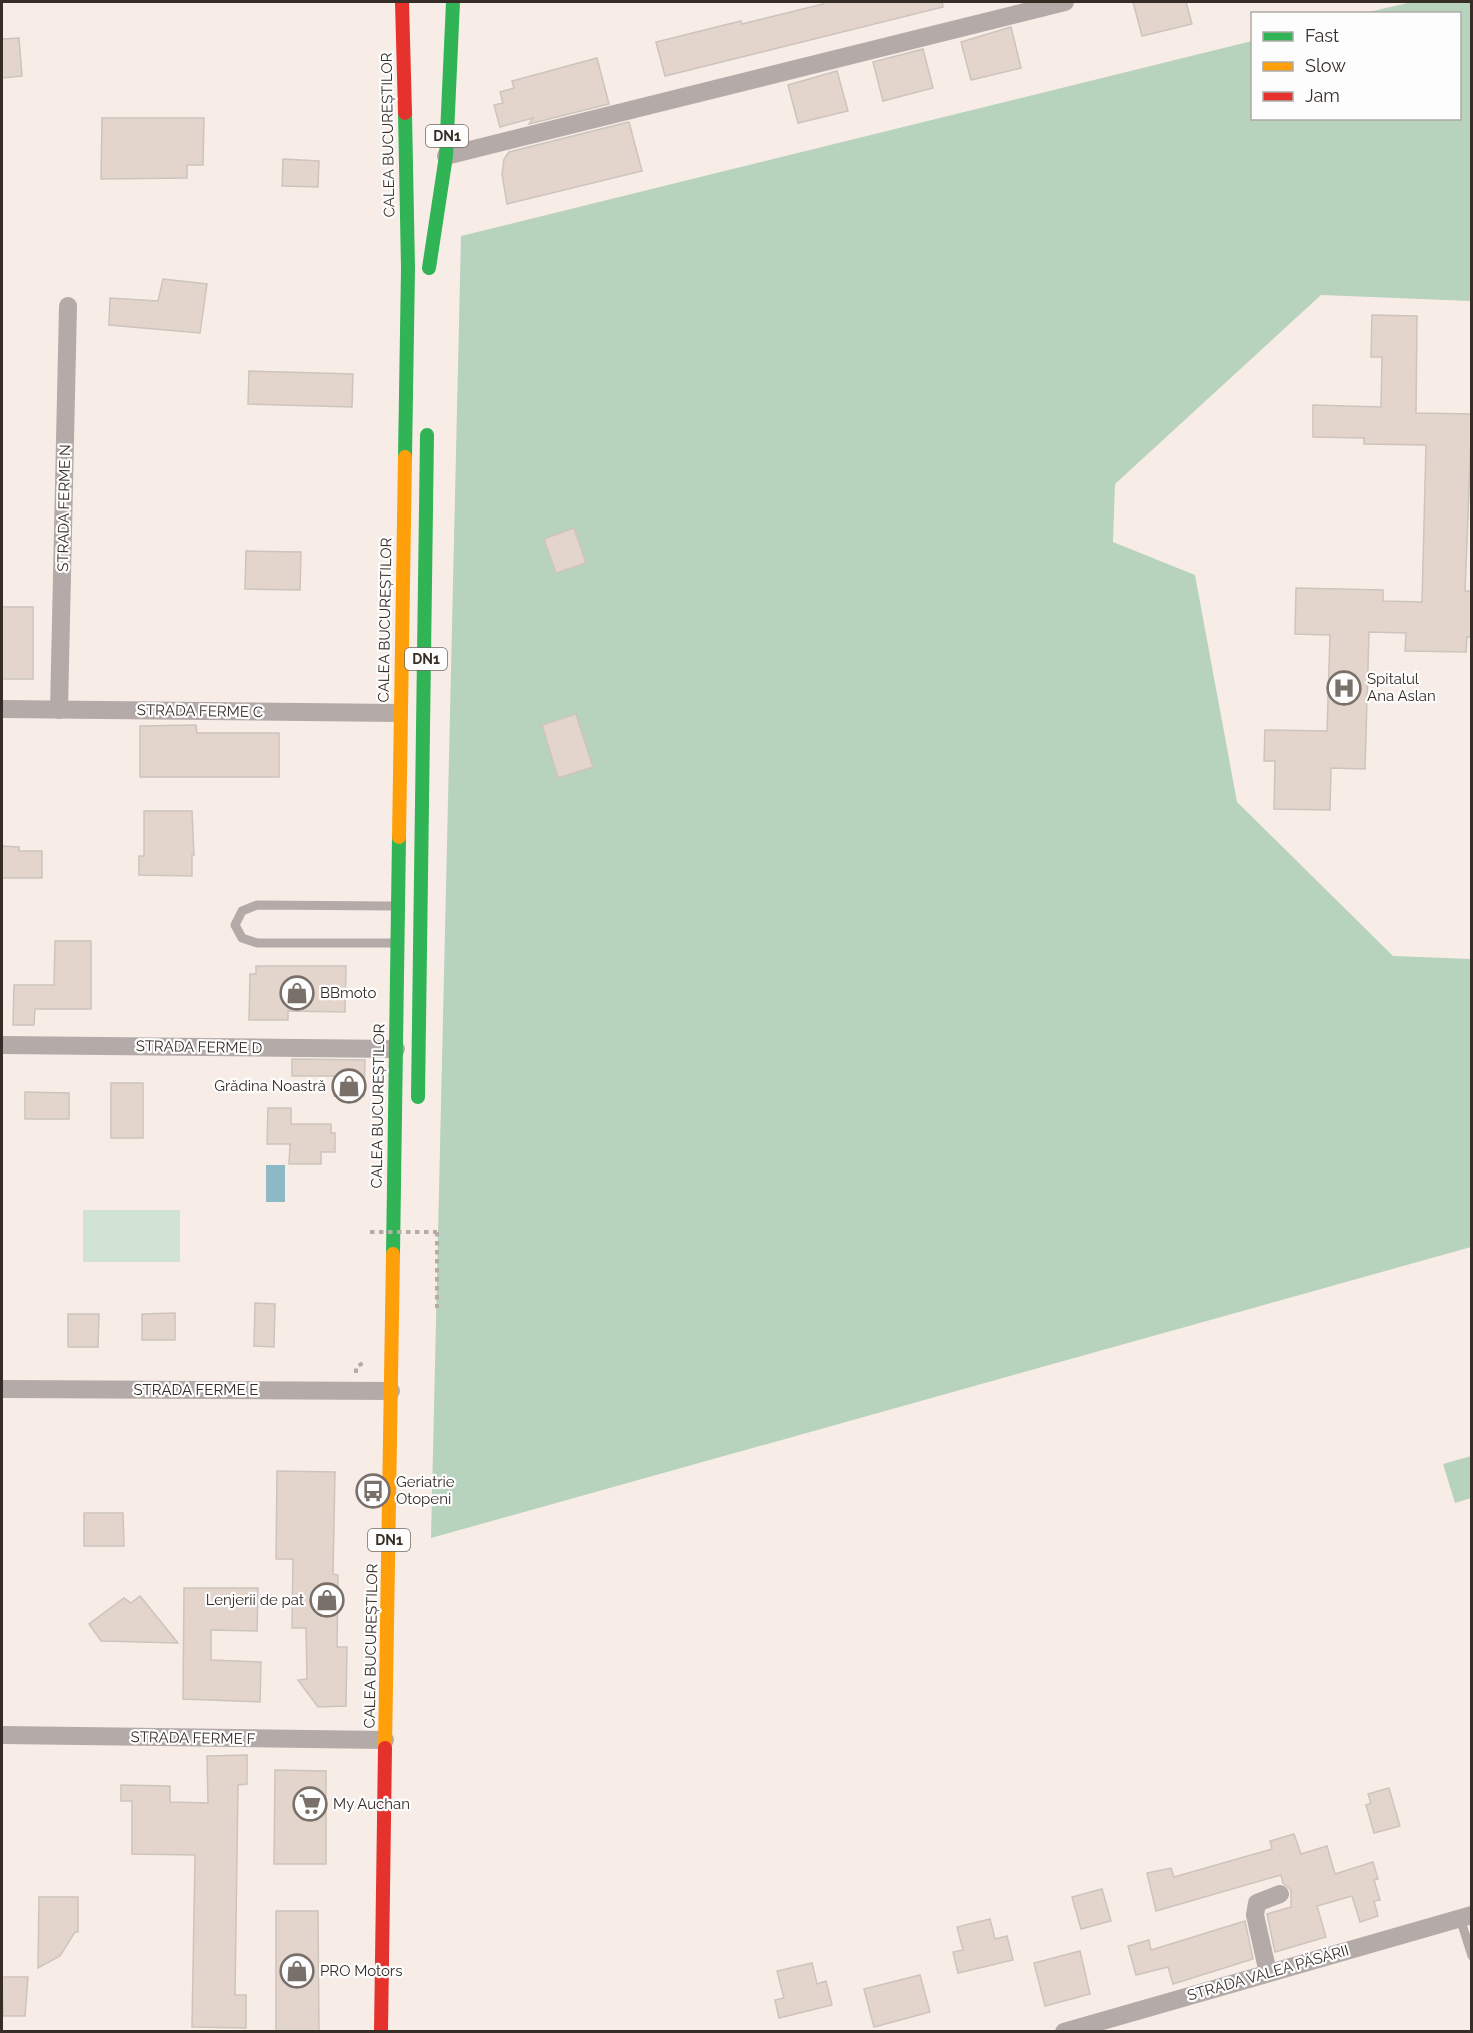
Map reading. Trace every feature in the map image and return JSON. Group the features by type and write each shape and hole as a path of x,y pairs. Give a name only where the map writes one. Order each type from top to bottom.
{"highway":[{"name":"CALEA BUCUREȘTILOR","path":"381,2031 399,713 408,268 402,2"},
{"name":"DN1","path":"427,187 429,274 446,156 453,2"},
{"name":"DN1","path":"391,145 396,195 408,268"},
{"name":"DN1","path":"418,1108 428,422"}],"street":[{"path":"446,156 1065,2"},
{"name":"STRADA FERME N","path":"59,710 68,306"},
{"name":"STRADA FERME C","path":"2,709 399,713"},
{"name":"STRADA FERME D","path":"2,1045 396,1049"},
{"name":"STRADA FERME E","path":"2,1389 391,1391"},
{"name":"STRADA FERME F","path":"2,1735 386,1740"},
{"path":"1268,1973 1255,1915 1257,1903 1280,1894"},
{"name":"STRADA VALEA PĂSĂRII","path":"1064,2031 1466,1916"}],"lane":[{"path":"397,906 257,905 242,911 235,925 242,938 257,943 397,943"},
{"path":"1466,1916 1472,1956"}],"path":[{"path":"370,1232 437,1232 437,1308"}],"green space":[{"path":"1412,2 1471,2 1471,301 1321,295 1115,484 1113,542 1195,575 1237,802 1393,956 1471,959 1471,1247 431,1538 461,236 1251,41 1251,120 1461,120 1461,12 1368,12"},
{"path":"83,1210 180,1210 180,1262 83,1262"},
{"path":"1471,1456 1471,1498 1455,1503 1443,1464"}],"water":[{"path":"266,1165 285,1165 285,1202 266,1202"}],"building":[{"path":"822,2 942,2 943,7 665,76 656,42 741,21 742,24 823,4"},
{"path":"1133,2 1186,2 1192,24 1142,36"},
{"path":"1011,27 1021,68 971,80 961,42"},
{"path":"19,38 22,76 2,78 2,39"},
{"path":"923,49 933,88 883,101 873,62"},
{"path":"597,58 609,104 529,124 533,118 500,127 494,105 503,103 500,92 514,88 512,81"},
{"path":"837,71 848,111 798,123 788,85"},
{"path":"102,118 204,118 203,165 187,165 187,178 101,179"},
{"path":"629,122 642,171 507,204 502,174 504,159 509,152"},
{"path":"283,159 319,161 318,187 282,186"},
{"path":"163,279 207,284 200,333 109,325 110,298 158,301"},
{"path":"1372,315 1417,316 1416,413 1472,414 1465,591 1472,591 1472,637 1467,637 1466,652 1405,651 1406,633 1369,632 1365,769 1331,768 1330,810 1274,809 1275,761 1264,761 1265,730 1327,731 1330,635 1295,634 1296,588 1383,590 1383,601 1422,602 1426,445 1364,444 1364,438 1313,437 1313,405 1381,407 1382,357 1371,357"},
{"path":"249,371 353,374 352,407 248,404"},
{"path":"574,528 586,563 556,573 544,539"},
{"path":"246,551 301,552 300,590 245,589"},
{"path":"2,607 33,607 33,679 2,679"},
{"path":"576,714 593,767 558,778 542,725"},
{"path":"196,725 197,733 279,733 279,777 140,777 140,726"},
{"path":"144,811 192,811 194,855 192,855 192,876 139,875 139,856 144,856"},
{"path":"2,846 19,847 19,851 42,851 42,878 2,878"},
{"path":"55,941 91,941 91,1009 35,1009 34,1025 13,1025 14,985 54,985"},
{"name":"BBmoto","path":"256,966 346,966 345,1012 288,1011 288,1020 249,1020 250,974 256,974"},
{"name":"Grădina Noastră","path":"292,1059 365,1060 364,1096 334,1096 334,1076 292,1076"},
{"path":"111,1083 143,1083 143,1138 111,1138"},
{"path":"25,1092 69,1093 69,1119 25,1119"},
{"path":"268,1108 291,1108 291,1124 331,1124 331,1133 335,1133 335,1152 321,1152 321,1164 289,1164 290,1144 267,1144"},
{"path":"255,1303 275,1304 274,1347 254,1346"},
{"path":"175,1313 175,1340 142,1340 142,1314"},
{"path":"68,1314 99,1314 98,1347 68,1347"},
{"path":"277,1471 335,1472 333,1574 338,1575 337,1647 347,1647 346,1706 318,1707 298,1680 307,1679 306,1628 292,1628 293,1559 276,1559"},
{"path":"84,1513 123,1513 124,1546 84,1546"},
{"path":"184,1588 258,1588 257,1631 211,1630 211,1660 261,1662 260,1702 183,1699"},
{"path":"140,1596 178,1643 101,1641 89,1624 124,1598 131,1603"},
{"path":"247,1755 247,1784 238,1785 235,1995 246,1995 246,2028 192,2027 195,1855 132,1854 132,1801 121,1801 121,1785 170,1786 170,1802 208,1803 207,1756"},
{"path":"275,1770 326,1771 326,1864 274,1864"},
{"path":"1389,1788 1400,1826 1374,1833 1366,1805 1371,1803 1368,1794"},
{"path":"1294,1834 1301,1854 1327,1846 1335,1874 1373,1862 1378,1879 1374,1880 1380,1900 1374,1901 1378,1916 1360,1922 1352,1896 1317,1906 1326,1937 1275,1952 1267,1914 1291,1907 1291,1890 1283,1883 1281,1875 1156,1911 1147,1873 1171,1868 1174,1877 1272,1849 1270,1841"},
{"path":"1102,1889 1111,1921 1081,1929 1072,1897"},
{"path":"39,1897 78,1897 78,1932 75,1932 60,1956 38,1968"},
{"name":"PRO Motors","path":"276,1911 318,1911 319,2031 276,2031"},
{"path":"990,1919 995,1939 1007,1936 1013,1960 958,1973 953,1952 963,1950 957,1927"},
{"path":"1245,1921 1253,1959 1173,1984 1168,1967 1136,1975 1128,1946 1149,1940 1151,1950"},
{"path":"1080,1951 1090,1994 1045,2006 1034,1963"},
{"path":"812,1963 817,1984 826,1981 832,2005 779,2018 775,2000 784,1998 777,1971"},
{"path":"920,1975 930,2012 874,2027 864,1989"},
{"path":"2,1977 28,1977 25,2016 3,2016"}],"traffic: fast":[{"path":"429,268 446,156 453,2"},
{"path":"405,113 408,268 405,457"},
{"path":"418,1097 427,435"},
{"path":"393,1254 399,837"}],"traffic: slow":[{"path":"399,837 405,457"},
{"path":"385,1748 393,1254"}],"traffic: jam":[{"path":"402,2 405,113"},
{"path":"381,2032 385,1748"}],"place":[{"name":"Spitalul Ana Aslan","path":"1344,688"},
{"name":"BBmoto","path":"297,993"},
{"name":"Grădina Noastră","path":"349,1086"},
{"name":"Geriatrie Otopeni","path":"373,1491"},
{"name":"Lenjerii de pat","path":"327,1600"},
{"name":"My Auchan","path":"310,1804"},
{"name":"PRO Motors","path":"297,1971"}]}
